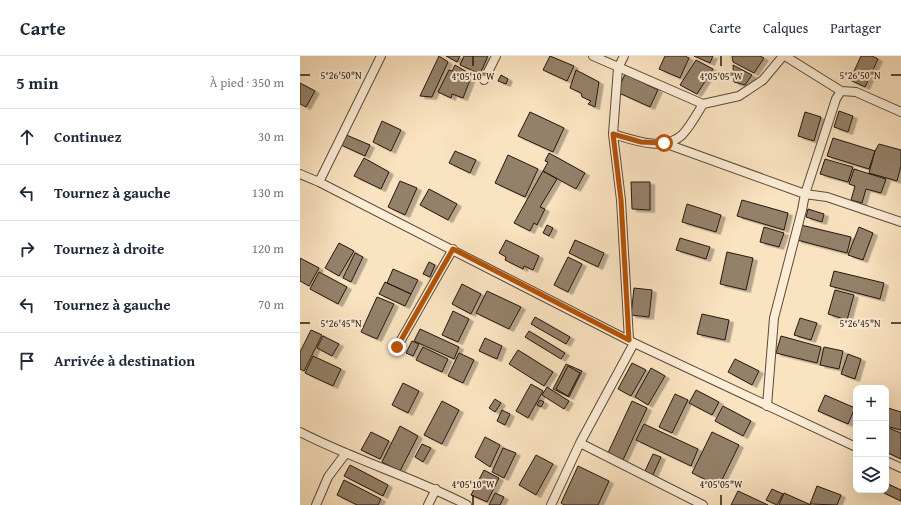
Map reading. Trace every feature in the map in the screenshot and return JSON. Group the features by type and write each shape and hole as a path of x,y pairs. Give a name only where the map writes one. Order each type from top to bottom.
{"street":[{"path":"484,80 496,56"},
{"path":"593,56 703,104 739,96 763,80 784,56 841,91 856,92 901,112"},
{"path":"551,505 580,443 632,341 621,200 613,134 618,68 624,56"},
{"path":"320,182 378,57"},
{"path":"767,406 774,318 805,194 836,99 841,91"},
{"path":"664,143 682,135 703,104"},
{"path":"613,134 641,142 664,143 805,194 827,197 901,222"},
{"path":"300,174 320,182 632,341 853,446"},
{"path":"397,347 453,249"},
{"path":"300,432 346,453 436,489 468,505"},
{"path":"580,443 703,505"},
{"path":"316,505 328,476 346,453"},
{"path":"889,462 901,468"},
{"path":"428,505 436,489"}],"building":[{"path":"439,56 448,62 432,97 420,96"},
{"path":"446,56 460,56 457,62"},
{"path":"464,56 488,56 480,74 460,65"},
{"path":"550,56 574,66 567,81 543,70"},
{"path":"665,56 685,56 689,58 680,78 659,69"},
{"path":"694,56 713,56 710,63"},
{"path":"732,56 760,56 764,58 754,73 733,62"},
{"path":"861,56 872,56 878,59 865,87 850,80"},
{"path":"696,60 713,69 697,94 680,85"},
{"path":"455,65 472,75 463,98 452,94 451,98 438,92 449,70 452,71"},
{"path":"733,65 752,75 745,85 734,82"},
{"path":"576,70 599,82 595,107 588,104 591,101 582,97 581,93 570,88"},
{"path":"625,74 658,90 650,107 617,92"},
{"path":"501,75 508,79 506,84 498,81"},
{"path":"300,83 315,91 306,107 300,104"},
{"path":"839,111 853,116 848,132 834,127"},
{"path":"530,112 564,128 553,152 518,136"},
{"path":"805,112 821,117 814,141 798,136"},
{"path":"382,121 401,130 391,151 373,142"},
{"path":"344,134 370,145 365,156 339,144"},
{"path":"833,138 875,151 869,169 827,156"},
{"path":"879,144 901,150 901,166 897,181 869,173 875,151"},
{"path":"455,151 476,160 470,173 449,163"},
{"path":"549,153 585,173 576,189 543,171 548,162 545,161"},
{"path":"508,155 538,169 525,197 495,183"},
{"path":"364,158 389,172 381,189 354,176"},
{"path":"825,159 853,167 848,182 820,174"},
{"path":"854,169 886,179 881,193 866,189 862,203 851,200 855,186 849,184"},
{"path":"543,171 557,179 540,207 545,209 537,225 534,223 530,231 514,223"},
{"path":"400,181 417,188 405,215 388,207"},
{"path":"631,182 650,182 650,210 632,209"},
{"path":"429,189 457,204 448,220 420,205"},
{"path":"742,200 788,213 784,230 737,216"},
{"path":"687,204 721,215 716,232 682,222"},
{"path":"808,209 824,214 822,222 806,217"},
{"path":"547,225 553,228 549,236 543,233"},
{"path":"801,225 851,237 847,253 797,240"},
{"path":"764,227 784,233 779,247 760,242"},
{"path":"859,227 873,233 863,260 848,255"},
{"path":"680,238 710,247 706,259 676,250"},
{"path":"506,240 539,256 533,270 524,266 523,269 505,260 506,257 499,253"},
{"path":"575,240 604,253 598,267 569,253"},
{"path":"339,243 354,251 339,276 325,268"},
{"path":"727,252 753,258 746,290 720,284"},
{"path":"355,253 363,257 351,282 343,278"},
{"path":"568,257 582,264 568,292 554,285"},
{"path":"300,258 319,268 309,286 300,281"},
{"path":"429,262 435,265 430,277 423,274"},
{"path":"393,269 418,280 411,294 387,283"},
{"path":"834,271 884,283 880,299 830,286"},
{"path":"319,272 347,287 338,304 310,289"},
{"path":"385,282 411,294 405,306 379,294"},
{"path":"462,284 481,294 471,314 452,304"},
{"path":"634,288 652,290 649,317 631,315"},
{"path":"835,290 854,295 847,320 828,314"},
{"path":"487,291 521,307 509,329 476,313"},
{"path":"377,297 394,304 377,339 361,332"},
{"path":"453,311 469,319 458,342 442,335"},
{"path":"702,314 729,320 725,340 697,334"},
{"path":"535,317 570,337 566,344 531,324"},
{"path":"800,318 817,323 811,340 794,335"},
{"path":"420,329 459,347 454,359 414,341"},
{"path":"311,330 322,335 304,371 300,369 300,352"},
{"path":"529,331 565,353 561,359 525,337"},
{"path":"323,336 339,344 332,356 317,348"},
{"path":"781,336 821,347 817,363 776,353"},
{"path":"485,338 502,346 497,359 479,351"},
{"path":"412,341 419,344 413,356 406,353"},
{"path":"423,347 448,359 442,372 416,360"},
{"path":"824,347 843,351 839,369 820,365"},
{"path":"518,350 553,372 544,386 509,364"},
{"path":"459,353 474,360 463,383 448,376"},
{"path":"848,354 861,359 855,379 841,374"},
{"path":"313,356 341,369 333,386 305,373"},
{"path":"735,359 759,371 752,385 728,372"},
{"path":"632,363 646,370 631,396 618,389"},
{"path":"566,364 582,371 569,397 553,389"},
{"path":"568,366 580,373 568,396 556,389"},
{"path":"651,368 665,376 648,405 635,397"},
{"path":"403,383 419,391 408,413 392,405"},
{"path":"531,384 543,391 528,418 516,411"},
{"path":"547,387 569,401 564,409 542,395"},
{"path":"696,390 719,402 712,415 689,403"},
{"path":"675,394 688,400 672,433 659,427"},
{"path":"825,395 853,407 853,413 848,424 818,411"},
{"path":"495,399 501,403 495,412 489,408"},
{"path":"540,400 544,402 541,407 537,405"},
{"path":"442,401 459,410 442,444 424,435"},
{"path":"632,401 647,408 622,462 607,455"},
{"path":"723,406 751,421 743,436 715,421"},
{"path":"889,408 901,412 901,430 889,427"},
{"path":"502,410 510,414 505,425 497,421"},
{"path":"644,424 698,449 691,466 636,440"},
{"path":"400,426 418,436 400,471 382,462"},
{"path":"889,428 901,433 901,459 889,453"},
{"path":"371,432 389,441 380,459 361,450"},
{"path":"712,432 739,445 719,486 692,473"},
{"path":"485,437 500,445 490,467 475,457"},
{"path":"422,444 431,448 423,462 415,457"},
{"path":"503,448 516,453 504,478 492,472"},
{"path":"653,454 661,457 652,477 644,473"},
{"path":"536,455 553,464 536,495 519,485"},
{"path":"350,465 388,485 383,496 344,476"},
{"path":"578,466 609,481 598,505 564,505 561,503"},
{"path":"484,470 499,478 487,502 471,495"},
{"path":"344,480 381,499 378,505 357,505 337,495"},
{"path":"889,484 901,490 901,501 884,493 889,493"},
{"path":"817,486 841,495 837,505 810,504"},
{"path":"772,489 783,494 777,505 766,500"},
{"path":"738,491 768,505 731,505"},
{"path":"495,493 504,497 500,505 489,505"},
{"path":"784,493 811,505 779,505"}],"route":[{"path":"397,347 453,249 629,340 621,200 613,134 641,142 664,143"}]}
